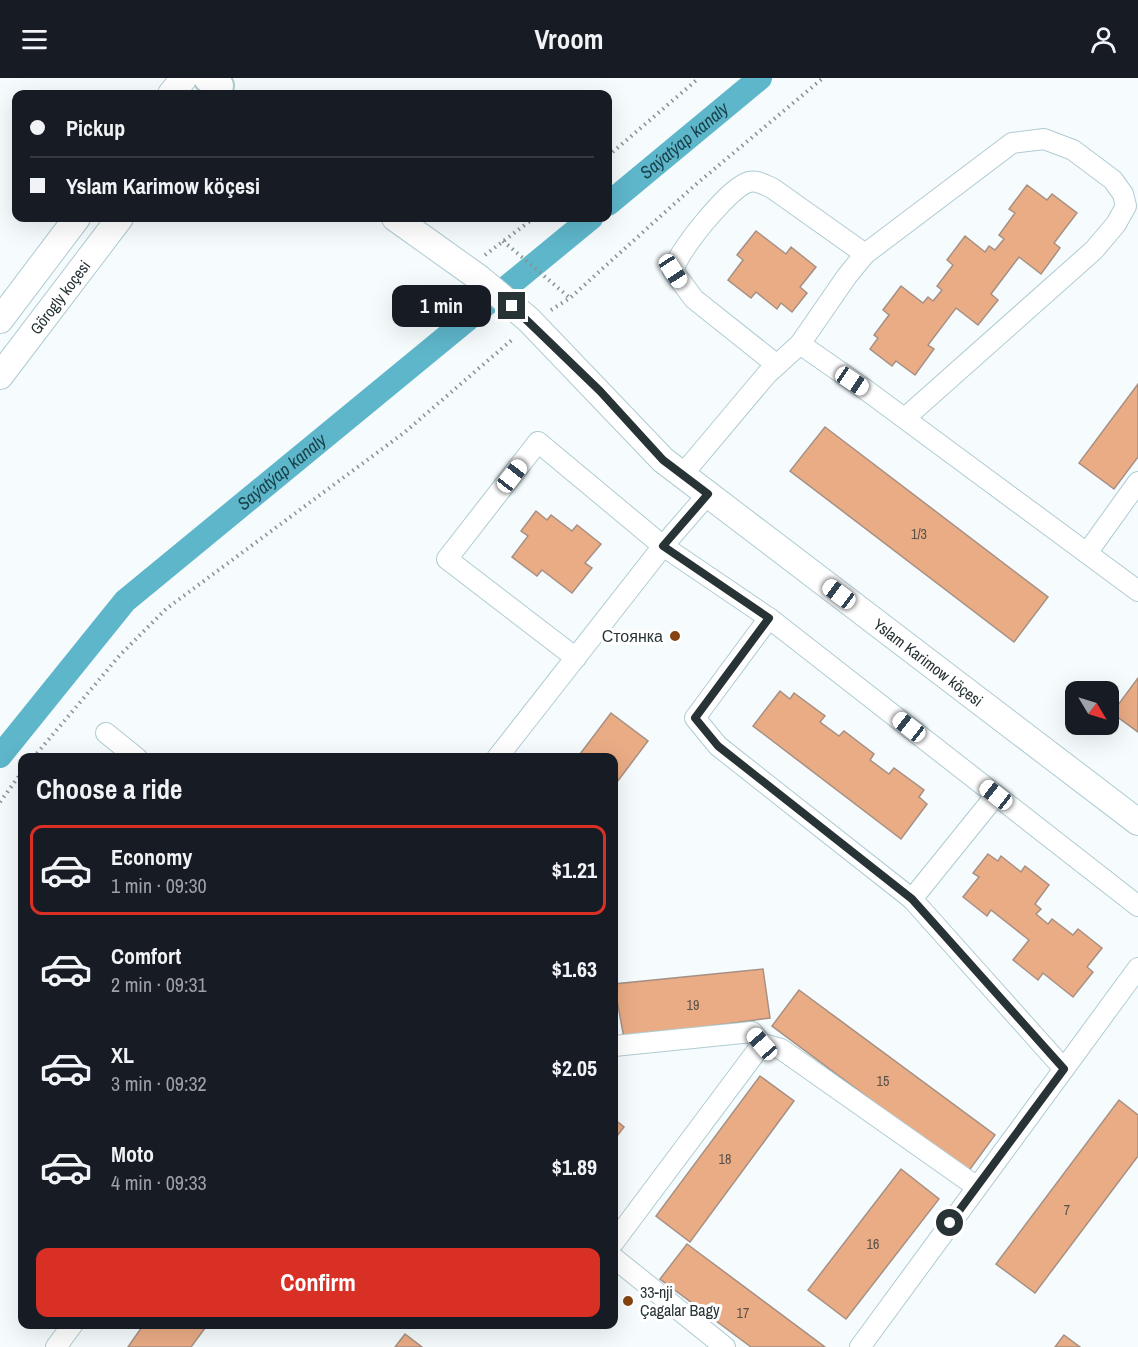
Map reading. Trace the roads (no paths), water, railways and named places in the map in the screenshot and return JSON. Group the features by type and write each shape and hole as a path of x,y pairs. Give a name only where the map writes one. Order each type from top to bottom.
{"street":[{"path":"174,90 184,78"},
{"path":"682,474 709,440 777,365 800,344 847,276 865,255 1012,143 1044,139 1073,150 1113,180 1123,194 1126,206 1116,224 1094,250 905,418"},
{"path":"777,365 703,307 683,286 673,271 676,260 683,249 735,190 747,182 757,182 772,188 865,255"},
{"name":"Görogly koçesi","path":"0,320 74,222"},
{"name":"Görogly koçesi","path":"0,376 117,222"},
{"name":"Yslam Karimow köçesi","path":"400,222 472,274 530,321 663,460 1138,822"},
{"path":"800,344 905,418 1138,591"},
{"path":"576,658 447,559 538,442 663,546 769,618 1138,906"},
{"path":"1087,553 1138,482"},
{"path":"501,753 663,546 708,494"},
{"path":"769,618 695,718 718,746 912,899 1064,1069"},
{"path":"106,734 131,753"},
{"path":"912,899 996,795"},
{"path":"860,1347 1138,968"},
{"path":"618,1046 752,1032 762,1044 781,1049 977,1187"},
{"path":"618,1237 762,1044"},
{"path":"618,1261 725,1347"},
{"path":"56,1347 69,1329"}],"waterway":[{"name":"Saýatýap kanaly","path":"612,201 760,78"},
{"name":"Saýatýap kanaly","path":"0,756 125,601 586,222"}],"place":[{"name":"Стоянка","path":"675,636"},
{"name":"33-nji Çagalar Bagy","path":"628,1301"}]}
